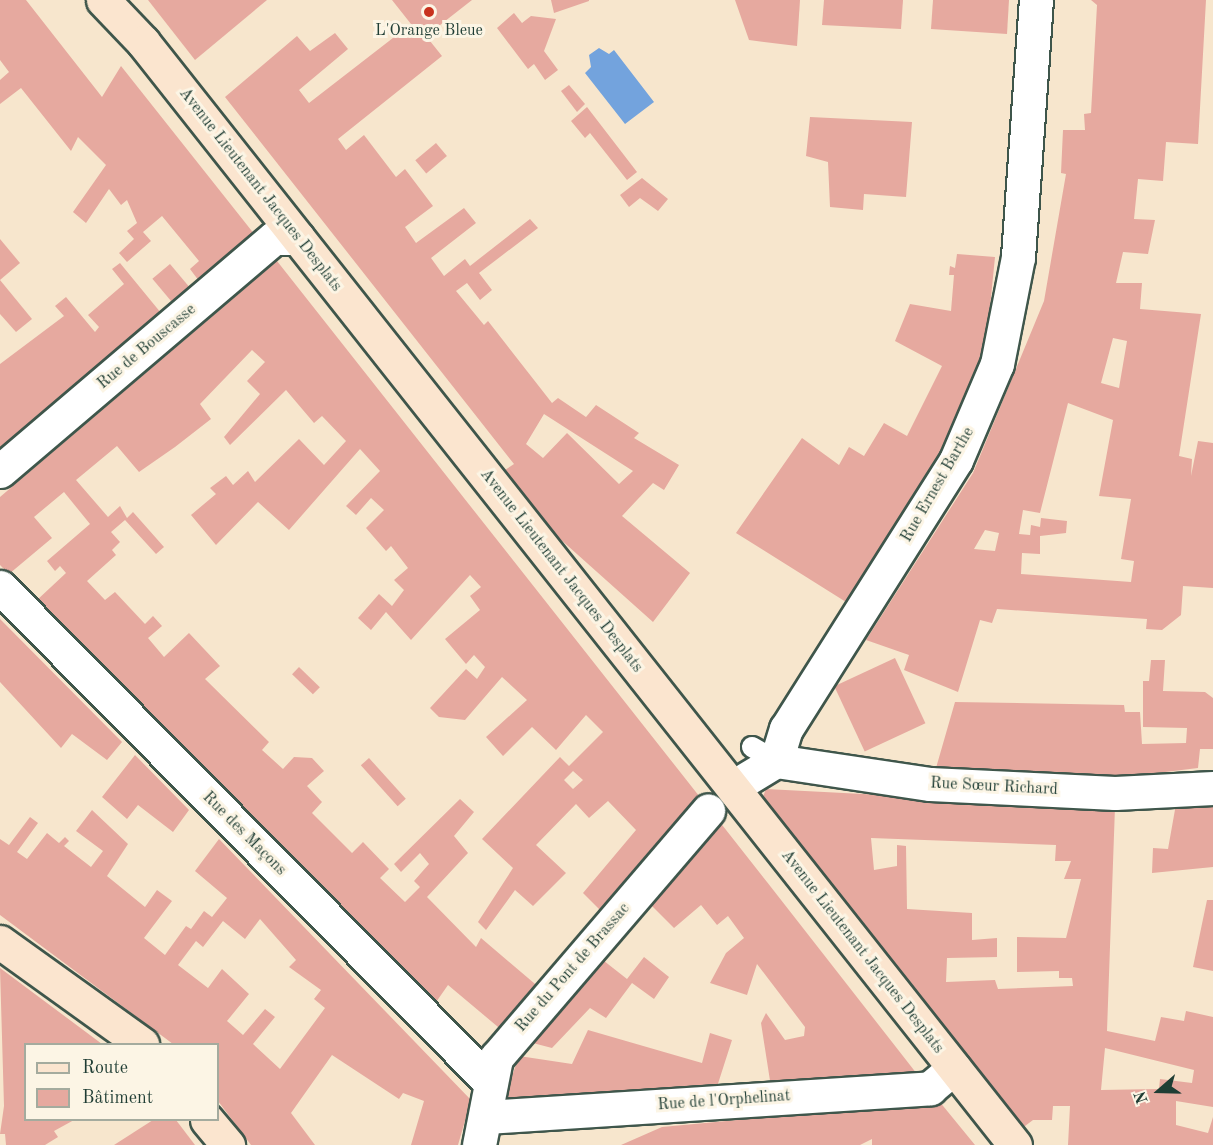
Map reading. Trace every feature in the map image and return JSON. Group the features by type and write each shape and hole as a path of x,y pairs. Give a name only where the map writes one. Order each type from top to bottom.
{"main road":[{"name":"Avenue Lieutenant Jacques Desplats","path":"103,0 298,238 1015,1145"},
{"path":"0,942 141,1043"},
{"path":"209,1121 228,1145"}],"street":[{"name":"Rue Ernest Barthe","path":"764,754 786,729 945,480 997,364 1018,257 1036,0"},
{"name":"Rue de Bouscasse","path":"0,471 274,238 298,238"},
{"name":"Rue des Maçons","path":"0,586 489,1081"},
{"path":"746,779 764,754"},
{"name":"Rue Sœur Richard","path":"764,754 930,784 1115,793 1213,788"},
{"name":"Rue du Pont de Brassac","path":"483,1131 489,1081 496,1058 708,811"},
{"name":"Rue de l'Orphelinat","path":"483,1131 930,1088 954,1068"}],"water":[{"path":"599,48 609,54 614,50 654,102 625,124 585,73 591,67 589,55"}],"building":[{"path":"0,0 26,0 102,97 121,66 255,235 199,281 190,269 199,261 162,216 143,232 151,241 127,262 119,253 134,239 127,231 137,223 127,200 121,205 109,189 86,223 73,212 106,165 78,137 71,151 21,88 0,104 0,80 9,72 0,60"},
{"path":"148,0 267,0 195,60"},
{"path":"392,0 472,0 426,36 442,56 338,139 346,150 364,135 396,177 405,169 433,206 405,227 416,243 464,208 476,223 431,258 444,276 465,259 470,266 530,219 538,228 479,273 492,290 480,300 467,283 456,291 484,325 488,321 552,403 558,398 586,417 596,405 639,433 634,438 679,465 664,490 653,483 622,516 690,573 653,622 559,538 505,470 514,464 225,97 297,36 310,51 335,33 348,49 299,90 309,103 411,24","holes":["544,414 633,471 619,484 567,433 543,458 526,444"]},
{"path":"551,0 589,0 589,1 554,13"},
{"path":"735,0 800,0 797,46 749,40"},
{"path":"824,0 903,0 901,29 822,25"},
{"path":"933,0 1009,0 1007,34 931,29"},
{"path":"1091,0 1206,0 1198,144 1166,142 1163,181 1138,179 1134,219 1155,220 1148,254 1123,252 1116,283 1142,283 1140,309 1201,314 1179,456 1192,459 1191,476 1198,441 1213,443 1213,588 1183,586 1181,615 1162,630 1146,629 1147,619 997,609 992,623 980,620 958,692 904,670 909,655 866,640 973,473 1044,301 1066,174 1061,173 1063,130 1085,130 1084,114 1091,113 1097,5","holes":["1113,338 1127,341 1119,388 1101,383","1068,403 1113,420 1099,496 1131,499 1121,559 1134,561 1131,582 1021,574 1022,553 1040,554 1040,536 1066,533 1067,521 1041,518 1040,527 1031,525 1030,535 1019,534 1023,510 1040,513","985,530 999,533 995,551 974,549"]},
{"path":"514,13 522,23 531,16 556,19 544,51 558,70 545,80 534,64 528,69 497,28"},
{"path":"569,85 585,104 577,112 561,91"},
{"path":"587,107 637,172 627,180 590,133 585,138 571,121"},
{"path":"810,117 912,122 906,197 864,194 863,210 830,207 828,162 806,156"},
{"path":"436,143 447,156 426,173 415,160"},
{"path":"642,178 668,199 658,211 640,198 629,207 620,195"},
{"path":"0,239 20,263 0,280"},
{"path":"957,254 995,257 985,357 941,455 846,602 736,533 802,438 839,465 849,447 864,456 884,423 907,436 942,366 895,341 910,304 951,311 954,275 949,275 950,266 955,268"},
{"path":"277,261 703,801 605,915 583,893 636,830 608,801 589,818 576,804 536,845 566,873 533,906 515,890 486,930 478,922 513,868 482,839 560,757 569,766 603,732 586,715 556,750 532,727 503,756 486,737 527,700 502,677 465,720 439,717 430,708 466,669 477,679 485,667 474,655 466,664 445,639 480,610 470,596 481,587 470,575 411,640 386,612 371,630 358,618 379,594 392,606 404,590 394,580 408,568 391,546 386,551 366,528 384,510 371,498 356,515 346,506 380,471 360,449 289,530 258,502 216,545 191,515 216,494 210,488 226,476 233,485 248,471 255,482 299,439 324,465 346,441 322,416 314,423 286,390 230,445 224,437 260,394 247,381 265,362 252,350 200,404 211,419 175,447 139,472 117,446 76,480 108,517 120,506 127,518 133,512 164,547 156,554 125,520 111,532 120,542 112,550 116,555 87,581 105,600 115,592 145,624 153,616 162,626 148,638 164,657 189,633 220,666 205,679 269,742 262,750 283,769 294,757 312,758 324,771 307,786 322,802 312,813 352,853 363,842 389,869 380,878 405,902 420,887 414,881 429,864 420,853 401,872 394,864 460,799 474,812 454,836 468,853 427,897 476,947 481,938 541,989 504,1032 448,985 434,1005 36,601 66,573 60,566 55,571 47,561 90,524 64,492 34,517 52,538 9,574 0,565 0,497","holes":["573,771 583,780 573,789 564,780"]},
{"path":"120,263 161,313 0,449 0,364 64,316 55,306 66,297 95,332 99,327 88,315 124,284 112,269"},
{"path":"170,264 190,288 172,303 152,279"},
{"path":"0,280 32,319 16,332 0,314"},
{"path":"0,619 122,742 107,760 72,734 61,748 0,682"},
{"path":"895,658 925,723 865,752 834,686"},
{"path":"1151,660 1165,660 1163,691 1205,692 1213,698 1213,749 1200,749 1198,768 1124,777 936,768 955,702 1124,705 1125,712 1140,712 1142,744 1186,743 1187,728 1143,727 1143,681 1149,681"},
{"path":"299,667 320,687 313,694 292,674"},
{"path":"135,755 189,810 173,832 138,805 127,819 102,797"},
{"path":"369,758 406,799 398,806 361,765"},
{"path":"766,789 1115,807 1107,1031 1155,1041 1161,1017 1184,1021 1186,1011 1213,1017 1213,1107 1176,1101 1176,1125 1208,1133 1213,1117 1213,1145 1068,1145 1070,1106 1053,1106 1052,1120 1033,1120 1021,1129 762,799","holes":["871,838 1056,845 1055,861 1071,861 1064,879 1081,879 1066,938 1017,937 1017,972 1059,971 1059,978 1072,978 1073,986 998,989 995,980 946,982 947,958 997,957 997,938 972,940 972,913 907,909 906,846 897,845 897,866 874,870","1105,1048 1194,1070 1192,1083 1160,1079 1159,1089 1101,1090"]},
{"path":"1213,802 1213,867 1152,873 1153,848 1168,849 1176,804"},
{"path":"92,810 128,844 107,876 145,907 157,890 172,901 144,938 165,955 186,926 191,929 204,911 212,917 227,898 195,871 219,839 471,1100 458,1145 411,1145 424,1101 403,1093 399,1099 332,1055 291,1113 315,1145 251,1145 219,1102 219,1043 172,1043 0,915 0,839 9,845 30,817 38,823 17,852 27,859 47,833 59,843 65,837 69,841 64,846 91,867 103,851 76,831","holes":["260,919 296,960 289,967 321,990 314,999 325,1008 280,1069 253,1044 275,1017 265,1009 243,1035 227,1021 249,994 222,969 208,988 178,965 196,941 203,947 223,921 245,939"]},
{"path":"719,821 917,1074 771,1087 761,1023 766,1013 785,1040 804,1036 805,1027 757,964 747,995 710,983 726,953 744,938 728,916 717,925 701,905 674,928 647,901"},
{"path":"1207,900 1213,900 1213,971 1193,967"},
{"path":"599,957 627,979 644,957 669,977 654,999 632,983 606,1018 590,1008 552,1048 529,1042"},
{"path":"0,968 101,1043 24,1043 24,1121 72,1121 54,1131 58,1137 45,1145 6,1145 5,1134 0,1134 4,1106"},
{"path":"588,1030 702,1063 710,1033 732,1040 715,1093 504,1099 519,1056 572,1064"},
{"path":"939,1101 975,1145 872,1145 872,1139 860,1145 621,1145 662,1127"},
{"path":"151,1121 177,1121 195,1145 114,1145"}],"place":[{"name":"L'Orange Bleue","path":"429,12"}]}
